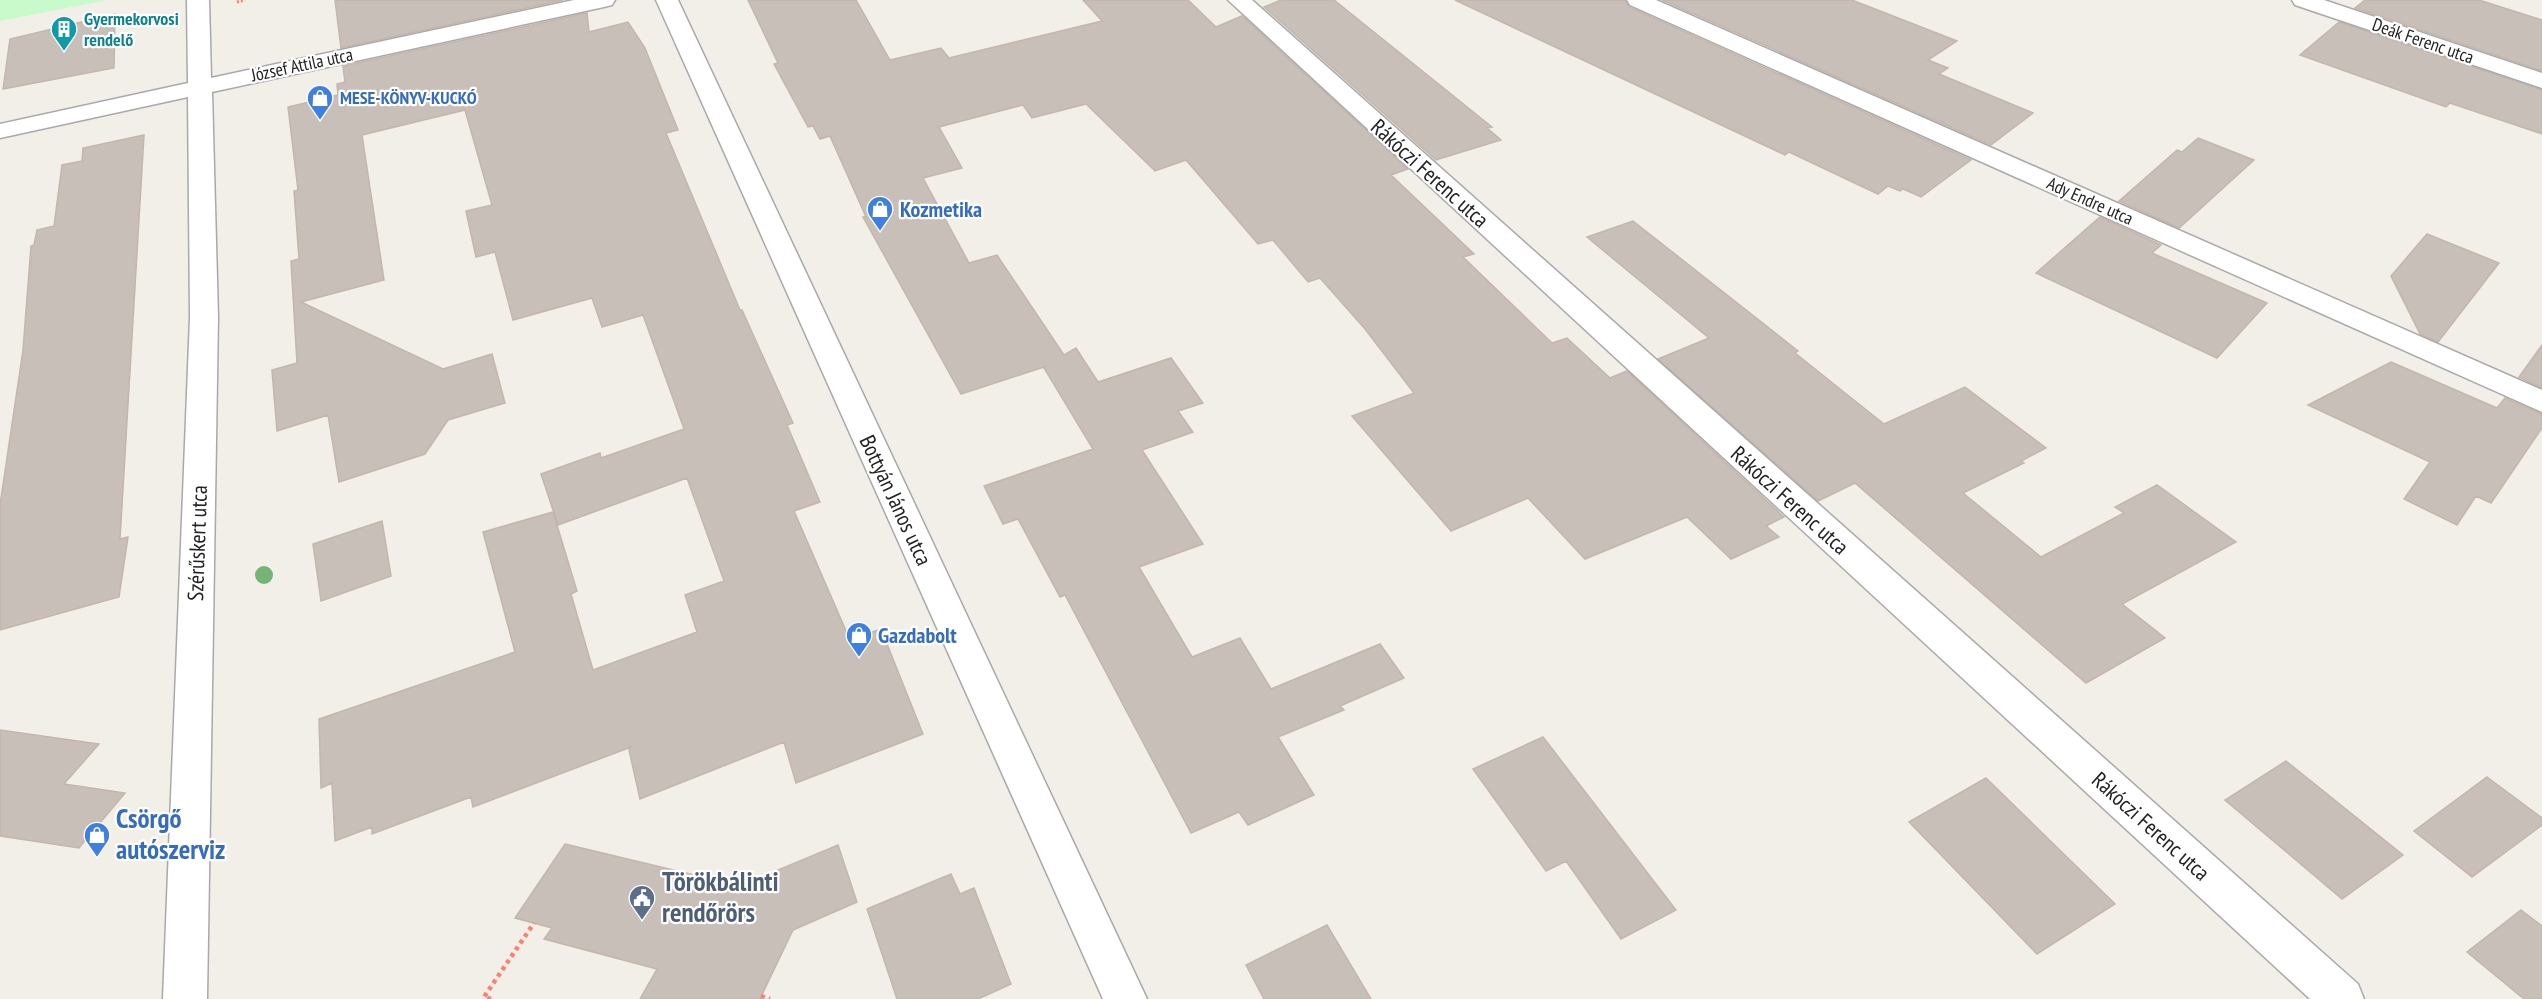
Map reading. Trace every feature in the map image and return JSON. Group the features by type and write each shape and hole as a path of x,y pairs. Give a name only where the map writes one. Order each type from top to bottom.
{"street":[{"name":"Szérűskert utca","path":"185,999 204,317 198,0"},
{"name":"József Attila utca","path":"0,131 604,0"},
{"name":"Bottyán János utca","path":"667,0 1125,999"},
{"name":"Rákóczi Ferenc utca","path":"1239,0 2342,999"},
{"name":"Ady Endre utca","path":"1638,0 2542,402"},
{"name":"Deák Ferenc utca","path":"2303,0 2542,81"}],"path":[{"path":"490,999 484,997 534,923"},
{"path":"761,996 770,999"}],"green space":[{"path":"0,0 108,0 0,21"}],"building":[{"path":"335,0 563,0 341,48"},
{"path":"748,0 856,0 890,60 941,48 949,58 1102,21 1083,0 1188,0 1216,27 1242,16 1408,169 1391,175 1474,254 1463,257 1552,343 1567,338 1610,378 1627,371 1784,517 1766,526 1779,537 1731,559 1687,517 1585,559 1528,498 1451,531 1352,416 1414,393 1365,329 1320,278 1308,282 1273,240 1258,244 1186,160 1155,171 1086,104 1032,118 1023,105 939,127 962,168 923,178 969,263 997,255 1064,355 1076,348 1098,382 1171,358 1203,403 1178,411 1193,432 1142,450 1203,544 1139,567 1192,657 1240,638 1271,689 1380,644 1404,678 1340,706 1344,710 1278,737 1314,795 1248,825 1239,812 1191,833 1065,595 1060,597 1018,519 1003,524 984,486 1093,449 1044,368 1047,366 961,394 863,217 866,217 830,136 820,139 813,126 808,127 774,64 778,63"},
{"path":"1281,0 1334,0 1492,127 1487,128 1501,140 1436,160 1264,7"},
{"path":"1455,0 1625,0 1629,7 1971,160 1921,197 1903,189 1900,191 1888,186 1878,194 1789,152 1785,155"},
{"path":"1662,0 1852,0 1957,41 1928,60 1948,68 1939,74 2033,113 1991,145"},
{"path":"2365,0 2479,0 2542,20 2542,71 2355,8"},
{"path":"587,13 589,32 628,22 645,48 678,130 666,133 740,310 742,310 793,423 787,425 820,502 794,511 850,640 881,629 923,734 796,783 784,742 640,799 629,750 631,747 473,807 471,797 372,834 372,827 335,841 332,783 321,788 319,719 515,652 483,532 553,512 577,591 571,594 593,670 697,632 685,595 724,581 687,478 558,525 541,474 600,453 601,458 684,429 643,315 602,327 592,298 513,320 495,252 476,257 466,211 492,205 465,110 362,135 384,280 301,302 443,369 492,354 505,403 448,420 425,454 339,482 328,415 277,431 272,370 297,363 291,261 299,259 294,191 298,190 288,107 338,95 337,84 345,82 343,66"},
{"name":"Gyermekorvosi rendelő","path":"115,14 114,68 3,89 10,39"},
{"path":"2339,22 2542,90 2542,134 2450,103 2446,107 2300,55"},
{"path":"144,135 120,539 128,537 119,597 0,630 0,505 23,350 31,246 34,245 37,230 54,226 62,165 82,161 83,148"},
{"path":"2198,138 2254,160 2179,228 2119,201 2177,150 2182,152"},
{"path":"2100,217 2161,245 2152,253 2267,303 2217,358 2036,273"},
{"path":"1633,221 1798,351 1795,353 1884,424 1965,387 2046,448 2021,461 2024,463 1963,493 2041,557 2124,513 2115,507 2157,485 2236,542 2122,604 2165,638 2086,683 1855,483 1818,501 1658,359 1709,338 1587,237"},
{"path":"2427,234 2499,263 2438,342 2420,334 2391,276"},
{"path":"2542,345 2542,388 2519,377"},
{"path":"2391,362 2497,408 2505,398 2542,414 2542,428 2491,503 2476,496 2457,525 2404,499 2430,462 2308,405"},
{"path":"382,521 391,576 321,601 313,544"},
{"path":"0,730 99,744 64,784 125,793 79,848 0,836"},
{"path":"1543,737 1676,910 1621,939 1566,861 1546,871 1473,769"},
{"path":"2286,761 2403,855 2342,899 2225,800"},
{"path":"2487,777 2542,818 2542,825 2472,877 2414,831"},
{"path":"1986,778 2115,904 2037,954 1909,822"},
{"name":"Törökbálinti rendőrörs","path":"565,844 740,886 838,845 857,902 793,930 760,999 640,999 657,969 544,939 552,928 515,918"},
{"path":"951,874 960,894 974,888 1011,984 978,999 897,999 867,909"},
{"path":"2521,910 2542,926 2542,999 2524,999 2467,952"},
{"path":"1327,925 1371,999 1264,999 1246,965"}],"place":[{"name":"Gyermekorvosi rendelő","path":"64,52"},
{"name":"MESE-KÖNYV-KUCKÓ","path":"320,121"},
{"name":"Kozmetika","path":"880,232"},
{"name":"Gazdabolt","path":"859,658"},
{"name":"Csörgő autószerviz","path":"97,858"},
{"name":"Törökbálinti rendőrörs","path":"642,921"}]}
